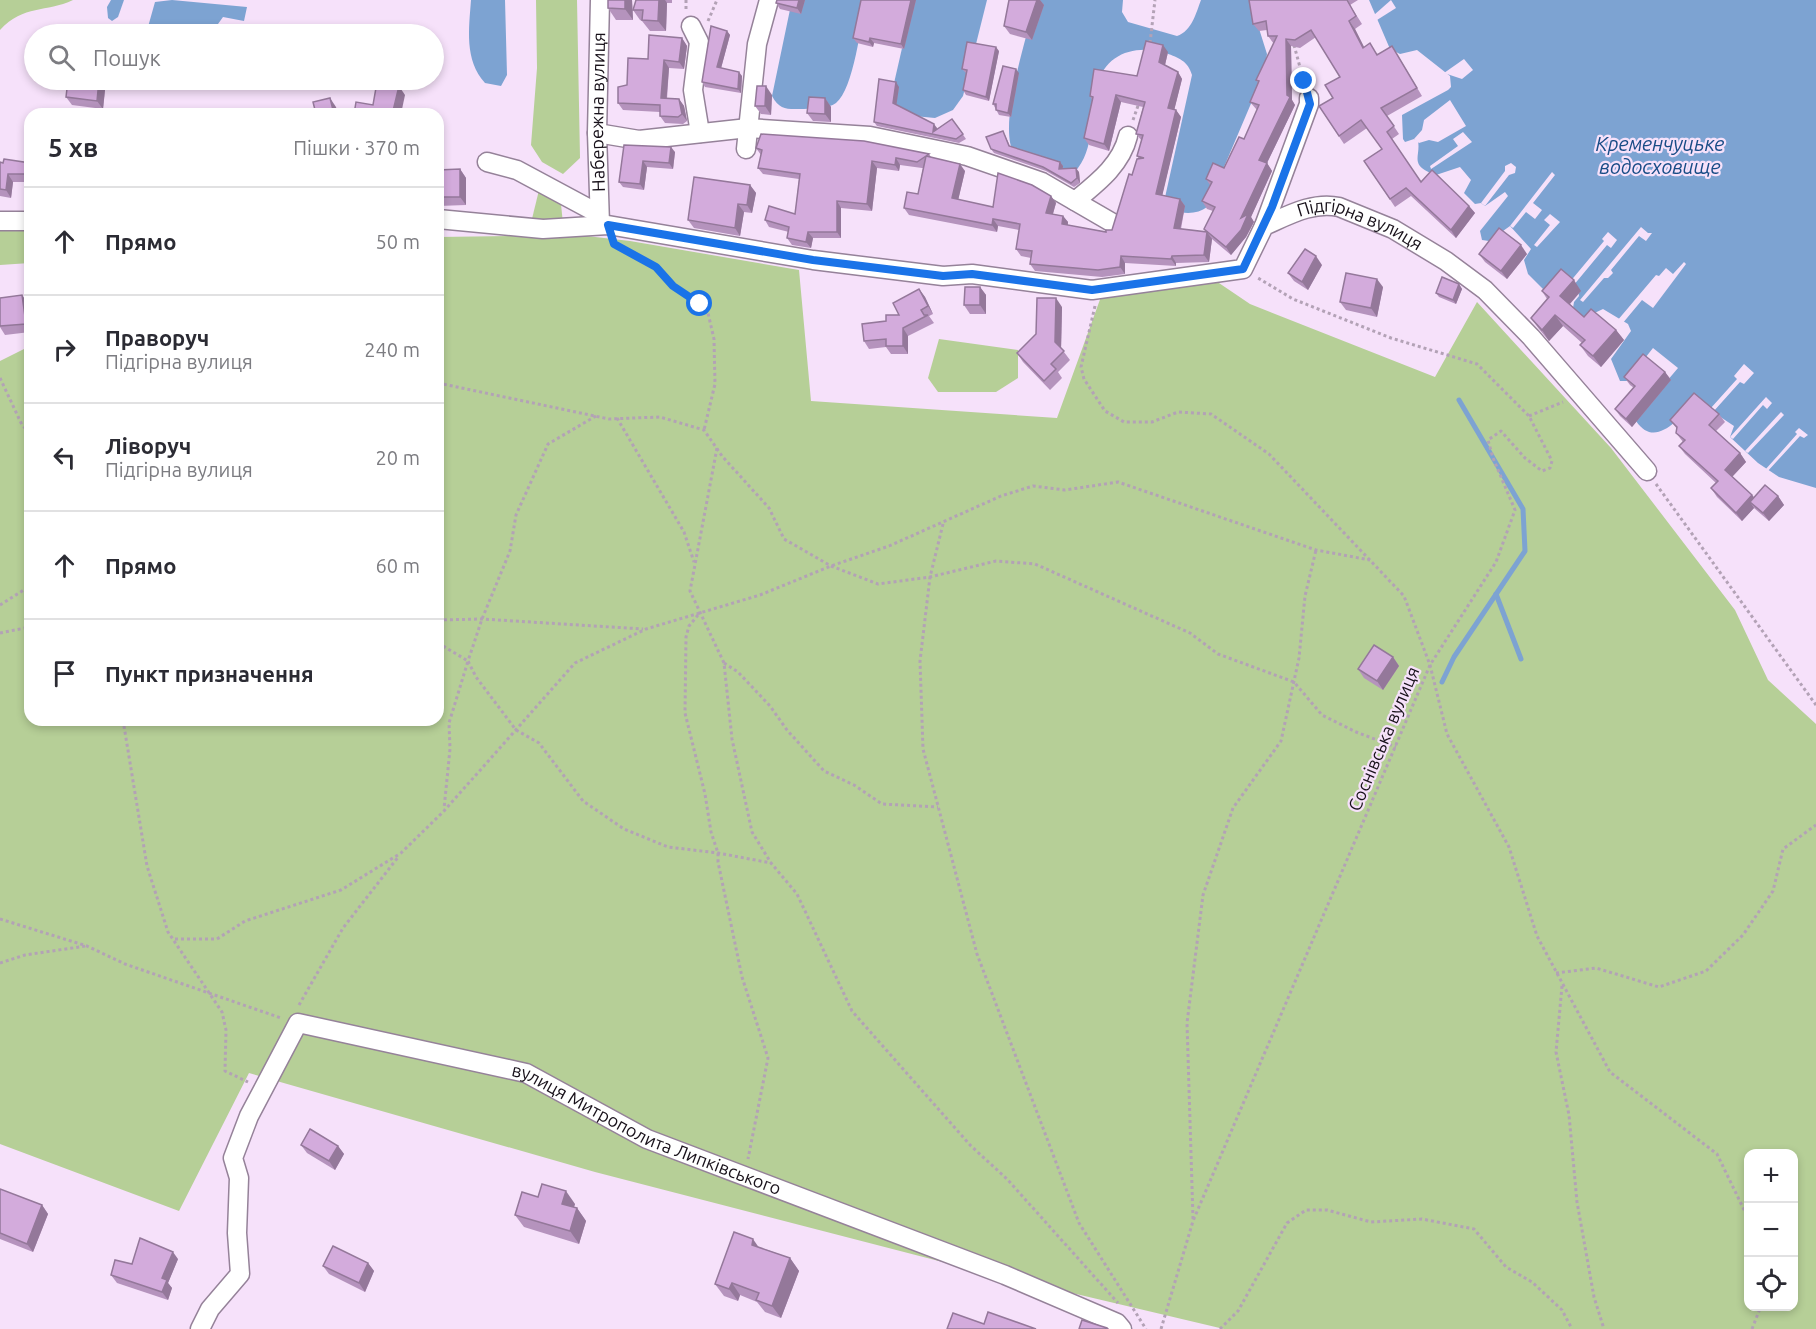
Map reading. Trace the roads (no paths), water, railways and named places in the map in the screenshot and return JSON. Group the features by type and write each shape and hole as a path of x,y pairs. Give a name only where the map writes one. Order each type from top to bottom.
{"street":[{"name":"Набережна вулиця","path":"600,0 597,133 602,221"},
{"path":"746,149 758,44 769,0"},
{"path":"691,26 699,42 693,90 700,133"},
{"path":"444,220 543,229 602,221 813,260 943,276 972,274 1092,290 1243,269 1264,226 1310,104 1309,98"},
{"path":"597,133 639,140 747,128 870,136 967,156 1042,182 1111,222"},
{"path":"1074,201 1099,182 1124,153 1128,136"},
{"path":"487,162 517,170 602,221"},
{"name":"Підгірна вулиця","path":"1264,226 1304,209 1330,205 1393,229 1446,261 1485,290 1647,471"},
{"path":"0,221 24,222"},
{"name":"вулиця Митрополита Липківського","path":"200,1329 210,1309 240,1274 237,1233 239,1178 233,1158 262,1092 298,1023 526,1073 647,1139 1005,1275 1117,1323 1128,1325"}],"water":[{"path":"111,0 124,0 118,17 112,21 108,18 107,7"},
{"path":"172,0 247,7 244,21 223,17 218,24 149,24 155,2"},
{"path":"471,0 505,0 507,75 501,86 485,83 474,64 469,43"},
{"path":"792,0 866,0 848,84 833,105 820,108 789,109 781,107 772,96"},
{"path":"913,0 987,0 963,96 953,110 935,118 914,116 894,104 892,92"},
{"path":"1036,0 1123,0 1122,12 1128,22 1177,36 1190,26 1201,0 1250,0 1267,54 1264,73 1207,207 1197,212 1185,213 1173,210 1164,202 1192,75 1185,63 1166,53 1155,50 1133,51 1114,59 1107,66 1101,75 1094,97 1086,153 1074,173 1014,153 1010,140 1009,123 1011,102"},
{"name":"Кременчуцьке водосховище","path":"1369,0 1816,0 1816,488 1779,477 1758,463 1730,437 1734,426 1713,412 1694,405 1666,429 1651,432 1643,429 1636,421 1639,414 1678,368 1653,348 1627,381 1620,381 1611,359 1631,331 1628,324 1603,309 1584,318 1573,308 1579,296 1578,290 1547,293 1528,274 1524,260 1531,249 1510,226 1489,241 1482,240 1480,231 1508,196 1505,192 1485,206 1481,203 1475,204 1464,193 1471,180 1460,167 1436,175 1419,164 1418,141 1414,139 1405,142 1403,139 1402,115 1448,90 1451,87 1450,76 1417,50 1400,54 1390,49"}],"waterway":[{"path":"1442,682 1454,657 1525,551 1523,509 1459,400"},
{"path":"1496,594 1521,659"}]}
